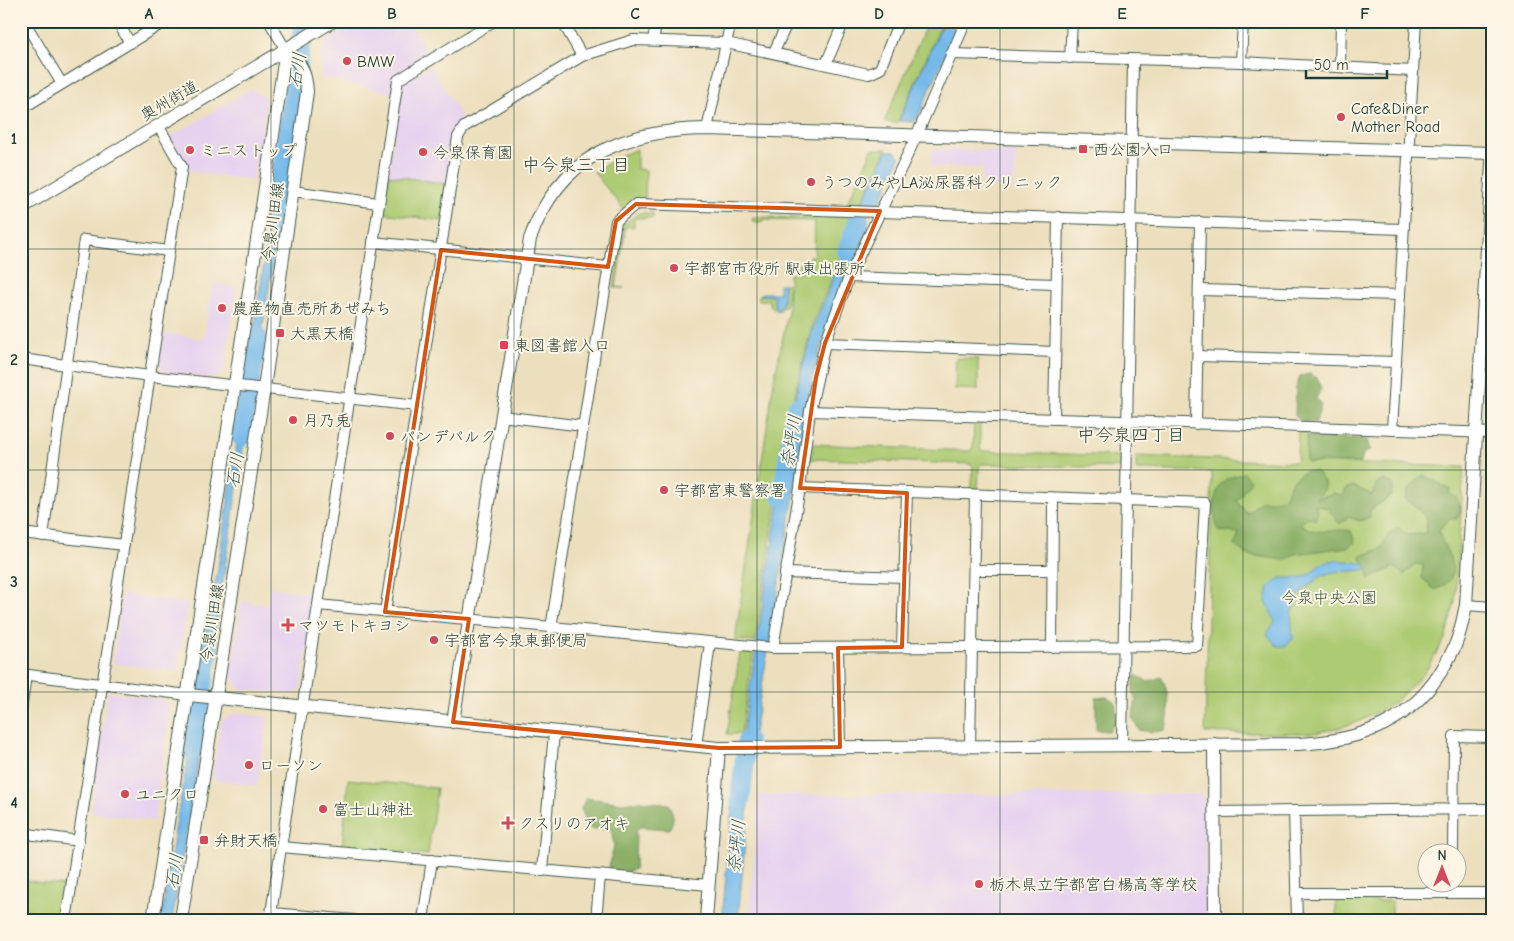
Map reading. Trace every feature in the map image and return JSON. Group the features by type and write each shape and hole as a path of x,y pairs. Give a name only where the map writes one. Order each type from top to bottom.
{"street":[{"path":"24,21 62,84"},
{"path":"117,21 130,43"},
{"path":"21,109 166,21"},
{"path":"269,21 286,50"},
{"name":"奥州街道","path":"21,208 333,21"},
{"path":"354,920 271,916 378,203 398,80 494,21"},
{"path":"562,21 582,56"},
{"path":"653,40 657,21"},
{"path":"707,129 731,21"},
{"path":"774,52 788,21"},
{"path":"826,64 844,21"},
{"path":"385,612 458,137 464,128 582,56 633,40 726,43 869,74 875,73 880,69 899,21"},
{"path":"769,648 800,488 810,411 825,343 849,278 916,136 966,21"},
{"path":"1070,58 1072,21"},
{"path":"1242,62 1243,21"},
{"path":"1340,67 1342,21"},
{"path":"1392,430 1416,21"},
{"name":"今泉川田線","path":"153,920 286,50 297,58 307,79 307,92 264,388 181,920"},
{"path":"951,54 1242,62 1413,71"},
{"path":"1122,744 1133,60"},
{"path":"66,920 182,167 158,125"},
{"path":"453,722 525,258 536,223 554,194 568,177 599,152 618,143 656,132 707,129 1492,153"},
{"path":"21,711 23,674 215,698 719,748 1324,743 1347,739 1373,730 1401,715 1424,696 1440,674 1456,644 1466,605 1475,432 1487,353 1493,147"},
{"path":"293,191 378,203"},
{"path":"551,628 616,221 636,204 1403,229"},
{"path":"1054,419 1058,217"},
{"path":"1196,424 1200,222"},
{"path":"43,536 65,365 84,240 169,251"},
{"path":"373,242 608,267"},
{"path":"849,278 1056,284"},
{"path":"1199,290 1400,295"},
{"path":"825,343 1055,352"},
{"path":"1198,356 1396,362"},
{"path":"21,359 150,376 417,406"},
{"path":"810,411 1493,433"},
{"path":"501,416 583,426"},
{"path":"318,605 769,648 1124,648 1197,646 1205,503 975,496 800,488"},
{"path":"902,648 906,493"},
{"path":"970,746 975,496"},
{"path":"1052,647 1053,498"},
{"path":"21,533 124,545"},
{"path":"974,570 1052,570"},
{"path":"785,573 904,577"},
{"path":"1466,605 1493,607"},
{"path":"696,746 710,643"},
{"path":"838,648 840,747"},
{"path":"542,871 554,732"},
{"path":"1453,844 1454,736 1493,737"},
{"path":"1214,744 1215,920"},
{"path":"706,920 719,748"},
{"path":"1294,811 1297,920"},
{"path":"1215,812 1493,811"},
{"path":"21,833 79,841"},
{"path":"282,847 709,885"},
{"path":"423,920 432,860"},
{"path":"596,920 600,876"},
{"path":"1296,893 1416,889"},
{"path":"1466,890 1493,893"}],"highlighted area":[{"path":"636,204 880,211 825,343 816,378 800,488 907,493 902,647 838,648 840,747 719,748 453,722 469,619 385,612 441,250 608,267 616,221"}],"shaded area":[{"path":"357,21 409,21 430,56 393,93 321,77 321,59 325,42"},
{"name":"今泉保育園","path":"431,66 464,122 442,221 383,213 402,81"},
{"path":"251,89 267,98 253,180 189,171 170,137"},
{"path":"932,149 1016,152 1014,188 983,187 983,168 931,166"},
{"path":"213,283 237,287 224,370 216,378 164,372 159,366 164,333 204,339"},
{"path":"270,587 315,594 301,687 295,694 241,689 230,676 242,601 267,605"},
{"path":"122,594 188,604 177,672 113,663"},
{"path":"108,692 164,700 170,708 154,821 91,812"},
{"path":"234,713 268,717 257,786 212,779 221,722"},
{"name":"栃木県立宇都宮白楊高等学校","path":"1204,794 1207,920 749,920 759,795"}],"green space":[{"path":"928,21 943,21 897,123 884,122"},
{"path":"637,149 637,169 646,170 645,204 624,210 594,172 622,155"},
{"path":"872,149 887,149 860,206 846,206"},
{"path":"389,175 448,184 442,221 383,213"},
{"path":"638,213 653,213 653,218 637,218 634,220 634,227 626,226 616,287 624,288 614,288 623,225"},
{"path":"815,215 857,217 813,323 797,384 789,432 804,435 799,470 782,467 755,642 735,640 774,380 788,312 789,286 786,305 779,311 772,307 769,300 759,300 759,295 774,296 774,304 778,310 783,303 784,284 789,284 789,274 799,274 799,264 808,265 809,256 814,256 815,221 762,220 762,222 753,222 752,219 755,217 815,218"},
{"path":"956,358 978,359 978,390 955,389"},
{"path":"1310,374 1318,379 1321,389 1316,398 1321,405 1316,422 1303,422 1295,416 1296,388 1300,376"},
{"path":"972,421 983,422 980,424 980,449 983,451 1121,456 1121,468 982,464 979,467 978,488 981,491 970,490 973,467 971,464 813,459 810,461 813,444 969,451 973,448 974,424"},
{"name":"今泉中央公園","path":"1298,432 1307,433 1306,460 1308,462 1464,467 1455,602 1445,639 1424,674 1394,703 1358,722 1315,733 1205,733 1212,472 1136,470 1136,456 1294,462 1297,459"},
{"path":"1307,436 1367,440 1370,450 1363,454 1361,463 1308,462 1306,460"},
{"path":"1305,471 1317,472 1324,482 1324,490 1316,499 1334,493 1343,496 1346,488 1354,486 1372,495 1377,483 1384,480 1393,484 1391,496 1370,510 1370,517 1360,521 1348,517 1340,524 1327,508 1314,505 1318,511 1315,520 1308,517 1300,524 1320,531 1351,531 1355,542 1348,547 1295,554 1285,560 1248,555 1235,546 1239,533 1218,531 1214,510 1216,495 1222,482 1244,473 1251,481 1236,501 1247,513 1261,501 1274,501 1284,498 1292,480"},
{"path":"1423,475 1450,489 1449,494 1456,497 1461,509 1457,519 1449,519 1439,530 1452,563 1453,571 1451,578 1435,590 1422,578 1423,565 1415,564 1404,575 1394,567 1369,579 1368,571 1360,557 1381,548 1387,536 1398,527 1407,535 1426,533 1427,519 1414,505 1405,500 1408,490"},
{"path":"740,652 753,653 741,734 727,734"},
{"path":"1136,675 1148,682 1161,677 1164,682 1168,710 1165,730 1154,732 1139,730 1132,717 1136,701 1133,688"},
{"path":"1106,697 1115,701 1117,720 1109,731 1096,730 1096,698"},
{"path":"348,779 437,788 428,855 342,846"},
{"path":"586,798 622,803 640,801 668,804 673,813 673,820 669,829 640,827 636,831 635,869 616,870 609,867 614,845 611,829 590,829 581,809"},
{"path":"21,880 67,886 62,920 21,920"},
{"path":"1336,901 1392,901 1392,920 1336,920"}],"water":[{"path":"944,21 960,21 917,119 913,122 899,121"},
{"path":"887,151 895,151 900,158 879,203 874,206 861,205"},
{"path":"273,200 282,201 257,365 249,363"},
{"path":"855,225 869,226 820,349 812,379 802,433 790,432 798,384 813,328"},
{"path":"779,284 784,284 783,303 778,311 774,304 774,296 760,295 762,293 779,293"},
{"path":"242,409 249,410 209,672 198,671 217,574"},
{"path":"784,469 798,471 754,733 743,732"},
{"path":"1334,560 1356,562 1365,565 1367,570 1333,572 1323,575 1303,590 1291,613 1293,639 1285,646 1277,646 1267,634 1275,621 1266,602 1269,587 1280,578 1299,578 1310,574 1320,564"},
{"path":"195,723 204,725 172,920 161,920 177,818"},
{"path":"735,774 751,774 738,920 722,920"}],"waterway":[{"name":"石川","path":"274,227 304,21"},
{"name":"奈坪川","path":"847,251 859,220"},
{"name":"石川","path":"241,437 257,337"},
{"name":"奈坪川","path":"782,496 797,407"},
{"name":"石川","path":"193,751 209,646"},
{"name":"奈坪川","path":"740,801 747,741"}],"place":[{"name":"BMW","path":"347,61"},
{"name":"Cafe&Diner Mother Road","path":"1341,117"},
{"name":"西公園入口","path":"1083,149"},
{"name":"ミニストップ","path":"190,150"},
{"name":"今泉保育園","path":"423,152"},
{"name":"うつのみやLA泌尿器科クリニック","path":"811,182"},
{"name":"宇都宮市役所 駅東出張所","path":"674,268"},
{"name":"農産物直売所あぜみち","path":"222,308"},
{"name":"大黒天橋","path":"280,333"},
{"name":"東図書館入口","path":"504,345"},
{"name":"月乃兎","path":"293,420"},
{"name":"パンデパルク","path":"390,436"},
{"name":"宇都宮東警察署","path":"664,490"},
{"name":"マツモトキヨシ","path":"288,625"},
{"name":"宇都宮今泉東郵便局","path":"434,640"},
{"name":"ローソン","path":"249,765"},
{"name":"ユニクロ","path":"125,794"},
{"name":"富士山神社","path":"323,809"},
{"name":"クスリのアオキ","path":"508,823"},
{"name":"弁財天橋","path":"204,840"},
{"name":"栃木県立宇都宮白楊高等学校","path":"979,884"}],"district":[{"name":"中今泉三丁目","path":"576,165"},
{"name":"中今泉四丁目","path":"1131,435"}]}
